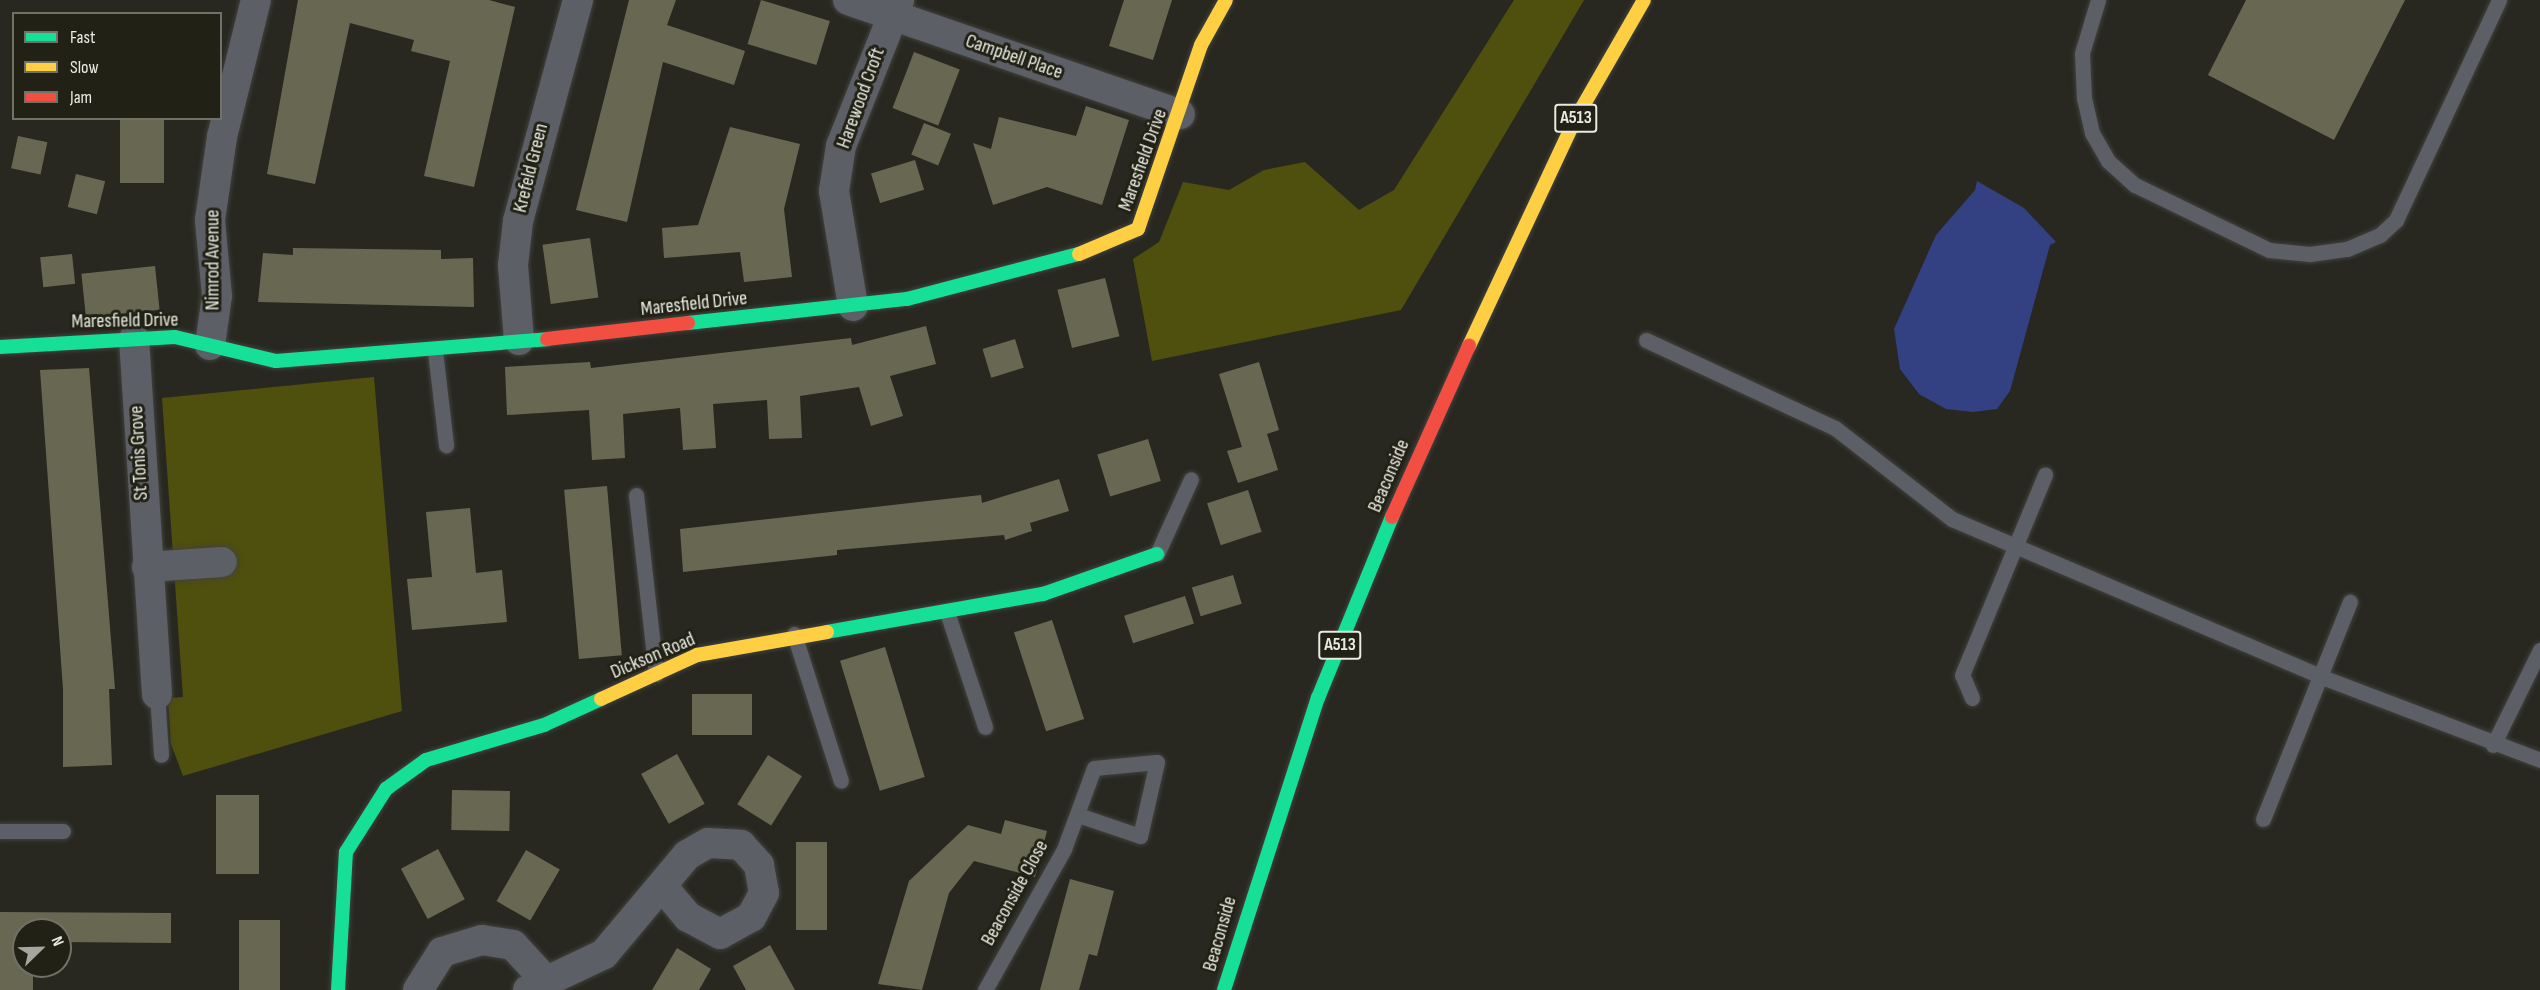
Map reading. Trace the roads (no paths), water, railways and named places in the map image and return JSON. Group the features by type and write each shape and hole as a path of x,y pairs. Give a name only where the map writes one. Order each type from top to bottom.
{"main road":[{"name":"Maresfield Drive","path":"0,347 175,337 210,345 236,356 276,361 435,351 907,299 1122,240 1138,229 1151,202 1202,45 1226,0"},
{"name":"Beaconside","path":"1224,990 1259,867 1318,698 1483,310 1575,120 1644,0"},
{"name":"Dickson Road","path":"338,990 346,852 386,789 426,760 544,725 697,655 794,634 948,615 1043,594 1157,554"}],"street":[{"name":"Nimrod Avenue","path":"210,345 217,296 210,220 222,137 256,0"},
{"name":"Krefeld Green","path":"519,340 513,265 518,221 578,0"},
{"name":"Campbell Place","path":"848,0 895,8 1180,114"},
{"name":"Harewood Croft","path":"853,306 834,192 841,146 895,8"},
{"name":"St Tonis Grove","path":"134,339 157,694"},
{"path":"147,567 222,562"},
{"path":"418,990 442,952 482,940 513,945 537,986 604,954 664,888"}],"lane":[{"path":"2098,0 2082,53 2084,98 2092,133 2108,161 2135,185 2269,250 2310,254 2347,249 2380,235 2396,220 2499,0"},
{"path":"1646,340 1835,428 1952,519 2322,677 2493,745 2540,760"},
{"path":"435,351 446,445"},
{"path":"1972,698 1962,675 2045,475"},
{"path":"1157,554 1191,479"},
{"path":"636,495 656,674"},
{"path":"2262,819 2322,677 2350,602"},
{"path":"948,615 985,727"},
{"path":"794,634 841,781"},
{"path":"2493,745 2540,650"},
{"path":"157,694 161,755"},
{"name":"Beaconside Close","path":"985,990 1040,896 1078,815 1094,768 1157,762 1140,836 1078,815"},
{"path":"0,831 63,831"}],"water":[{"path":"1977,181 2024,208 2056,242 2050,245 2010,391 1997,409 1973,412 1946,409 1919,394 1900,369 1894,329 1936,235 1975,190"}]}
